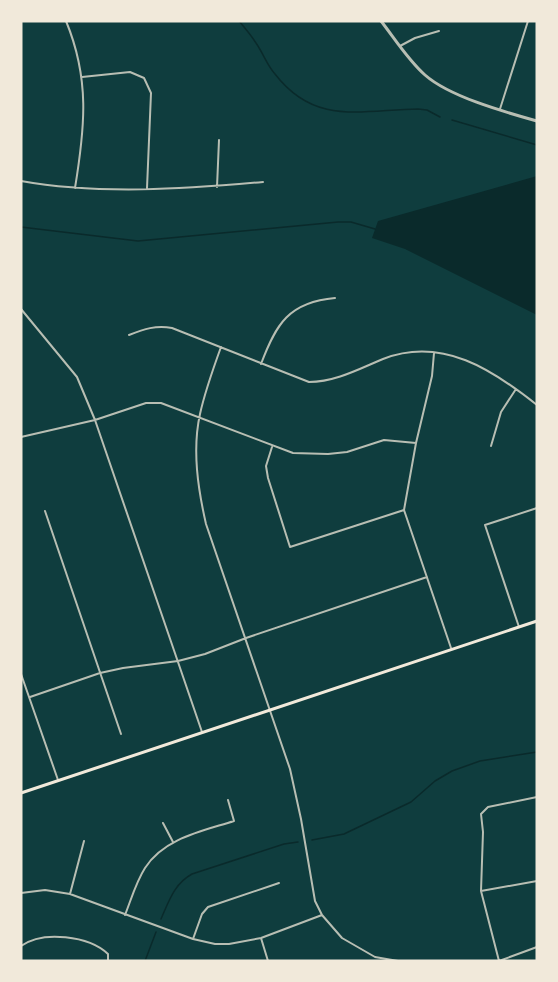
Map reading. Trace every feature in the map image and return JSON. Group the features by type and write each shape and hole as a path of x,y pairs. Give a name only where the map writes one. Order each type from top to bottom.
{"main road":[{"path":"21,793 537,621"}],"street":[{"path":"66,21 82,77 84,131 75,188"},
{"path":"381,21 418,68 436,83 456,94 537,121"},
{"path":"500,109 528,21"},
{"path":"400,46 415,38 439,31"},
{"path":"82,77 130,72 144,78 151,93 147,188"},
{"path":"217,187 219,140"},
{"path":"21,182 75,188 217,187 264,182"},
{"path":"261,364 274,334 288,315 322,299 335,298"},
{"path":"21,309 77,377 95,420 202,732"},
{"path":"129,335 148,328 161,326 172,328 309,382 322,382 387,357 421,351 457,356 480,365 516,388 537,405"},
{"path":"221,347 205,391 199,417 196,450 200,498 206,524 271,709 295,786 315,901 322,915 342,938 375,957 398,961"},
{"path":"434,353 432,376 416,443 405,510 452,649"},
{"path":"492,446 501,412 516,388"},
{"path":"21,437 95,420 146,403 171,406 272,447 293,453 347,452 384,440 416,443"},
{"path":"272,447 266,466 268,478 290,546 405,510"},
{"path":"519,627 485,525 537,508"},
{"path":"45,510 121,734"},
{"path":"30,697 100,673 178,662 205,654 427,577"},
{"path":"21,674 58,780"},
{"path":"499,961 481,891 482,811 488,807 537,797"},
{"path":"125,915 143,870 151,859 173,842 234,821 228,800"},
{"path":"164,823 173,842"},
{"path":"70,894 84,841"},
{"path":"481,891 537,881"},
{"path":"193,939 202,914 208,907 279,884"},
{"path":"21,893 45,890 70,894 193,939 229,944 261,938 322,915"},
{"path":"21,946 38,937 63,936 101,947 108,954 108,961"},
{"path":"261,938 268,961"},
{"path":"445,961 499,961 537,947"},
{"path":"374,961 375,957"}],"water":[{"path":"537,176 537,315 405,249 372,238 378,221"}],"waterway":[{"path":"239,21 275,74 290,90 306,102 340,111 427,110 440,117"},
{"path":"452,120 537,145"},
{"path":"21,227 138,241 338,222 351,222 375,229"},
{"path":"312,840 344,834 411,802 435,781 452,771 480,761 537,752"},
{"path":"161,919 176,888 192,874 284,844 298,842"},
{"path":"145,961 156,932"}]}
